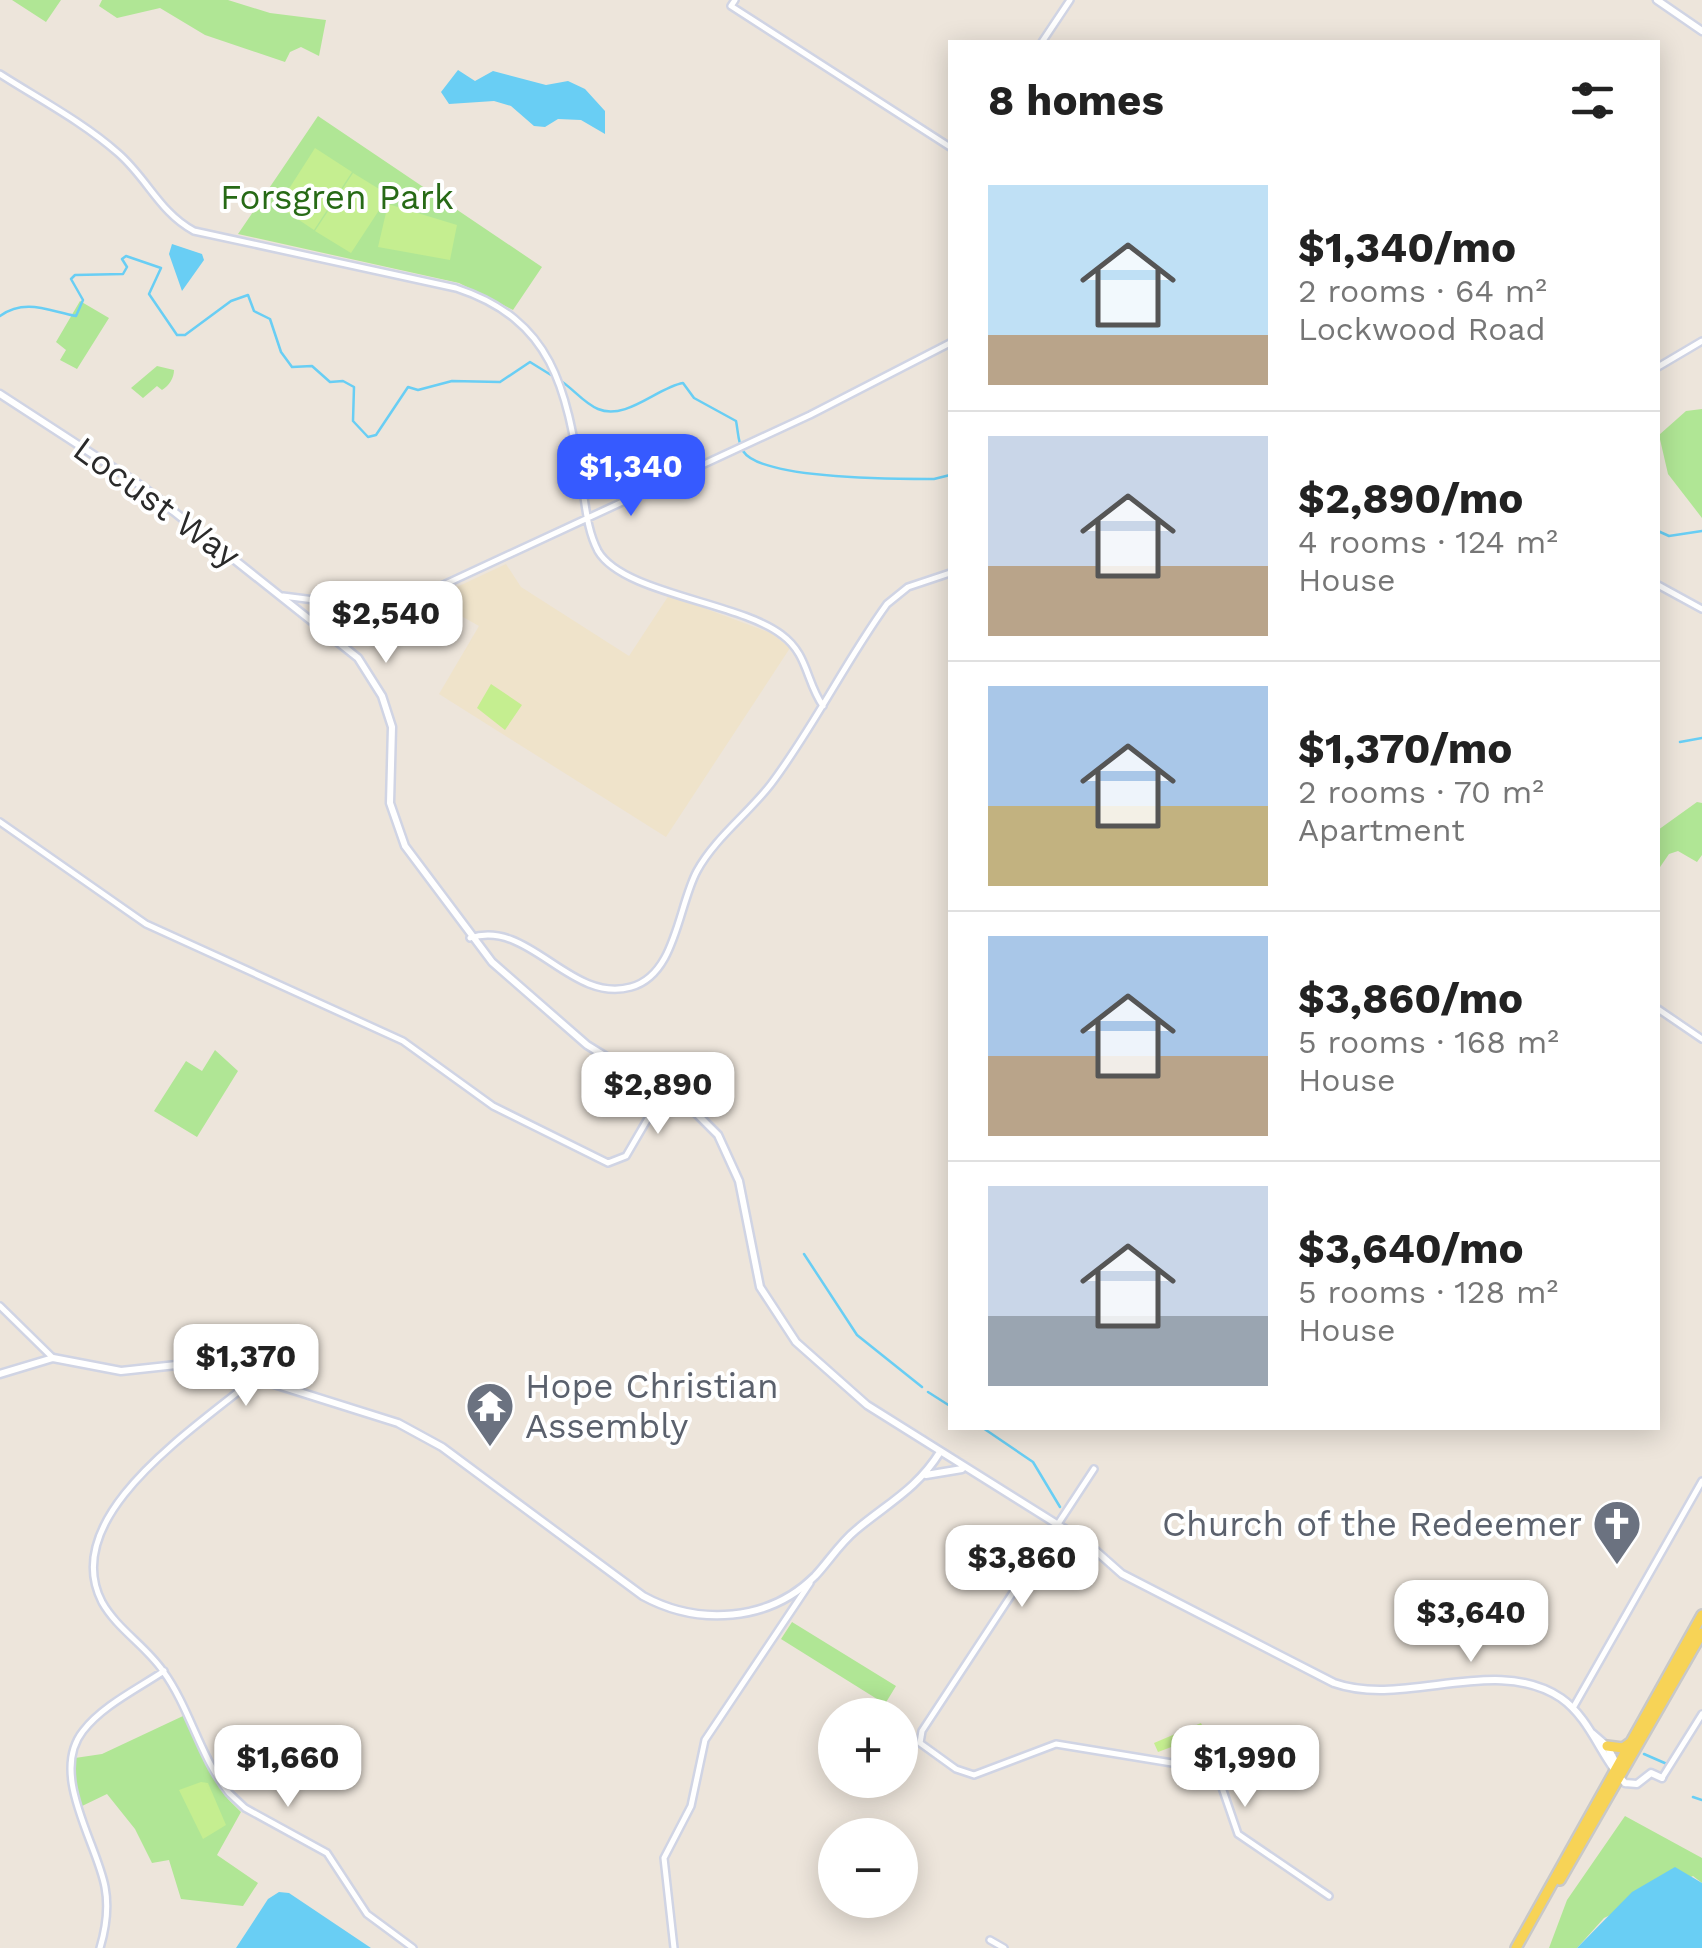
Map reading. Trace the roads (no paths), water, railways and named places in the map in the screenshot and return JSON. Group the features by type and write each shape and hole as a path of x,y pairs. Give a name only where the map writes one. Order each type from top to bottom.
{"main road":[{"path":"1658,0 1702,31"},
{"name":"Locust Way","path":"0,394 124,473 358,658 375,681 392,727 390,803 395,825 405,846 461,926 571,1033 704,1119 729,1152 740,1182 760,1287 796,1342 826,1372 940,1452"},
{"path":"0,1374 53,1358 121,1371 204,1362 413,1430 653,1602 688,1613 717,1616 777,1602 816,1574 852,1533 905,1496 925,1476 940,1452 1057,1524 1122,1574 1334,1683 1369,1689 1506,1682 1547,1691 1573,1708 1620,1774 1638,1784 1651,1772 1662,1778"},
{"path":"925,1476 948,1468 969,1470"},
{"path":"1620,1774 1634,1737 1702,1616"},
{"path":"1518,1948 1702,1634"},
{"path":"1592,1733 1606,1746 1620,1774"},
{"path":"1606,1746 1622,1748 1634,1737"}],"street":[{"path":"1043,40 1070,0"},
{"path":"733,3 948,145"},
{"path":"0,74 122,155 163,208 182,225 300,256 471,293 524,326 555,368 564,393 587,520 604,560 630,576 761,622 786,638 806,662 823,706"},
{"path":"1660,366 1702,341"},
{"path":"283,596 355,607 396,604 764,437 948,344"},
{"path":"470,938 486,933 504,936 586,983 628,988 643,982 659,966 696,872 772,782 887,604 918,582 948,574"},
{"path":"1660,586 1702,609"},
{"path":"0,822 146,924 419,1050 506,1112 608,1163 621,1161 664,1091"},
{"path":"1660,1010 1702,1039"},
{"path":"0,1306 53,1358"},
{"path":"255,1378 132,1485 108,1512 94,1553 100,1599 164,1671 229,1793 245,1808 327,1853 366,1914 413,1948"},
{"path":"1094,1469 922,1731 924,1748 974,1775 1056,1744 1172,1762 1199,1760 1214,1770 1238,1834 1328,1896"},
{"path":"1573,1708 1702,1480"},
{"path":"674,1948 666,1853 691,1806 707,1735 816,1574"},
{"path":"777,1602 789,1614"},
{"path":"100,1948 106,1923 105,1887 76,1801 74,1748 94,1719 164,1671"},
{"path":"1662,1778 1702,1714"},
{"path":"990,1940 1004,1948"}],"water":[{"path":"458,70 475,81 493,71 546,85 568,81 585,89 605,111 605,134 581,120 558,119 545,127 534,126 511,106 494,101 449,104 441,92"},
{"path":"172,244 202,254 204,260 182,291 169,254"},
{"path":"1675,1867 1702,1883 1702,1948 1577,1948 1632,1892"},
{"path":"279,1892 289,1893 371,1948 236,1948 268,1899"}],"waterway":[{"path":"0,316 28,307 76,316 83,300 71,279 75,275 123,274 127,267 122,259 126,256 161,268 149,294 177,335 185,335 231,301 248,295 254,311 270,319 281,352 292,367 312,366 330,382 343,381 354,387 353,421 368,437 376,435 408,387 418,390 452,381 500,382 530,362 551,375"},
{"path":"558,379 593,406 609,411 631,407 683,383 694,398 736,421 743,451 755,461 776,468 863,478 934,479 948,476"},
{"path":"1660,532 1669,536 1702,531"},
{"path":"1680,742 1702,738"},
{"path":"804,1254 857,1335 922,1387"},
{"path":"928,1392 948,1405"},
{"path":"986,1430 1033,1462 1060,1507"},
{"path":"1644,1754 1667,1764"},
{"path":"1693,1797 1702,1800"}],"place":[{"name":"Hope Christian Assembly","path":"490,1448"},
{"name":"Church of the Redeemer","path":"1617,1566"}],"park label":[{"name":"Forsgren Park","path":"337,197"}]}
